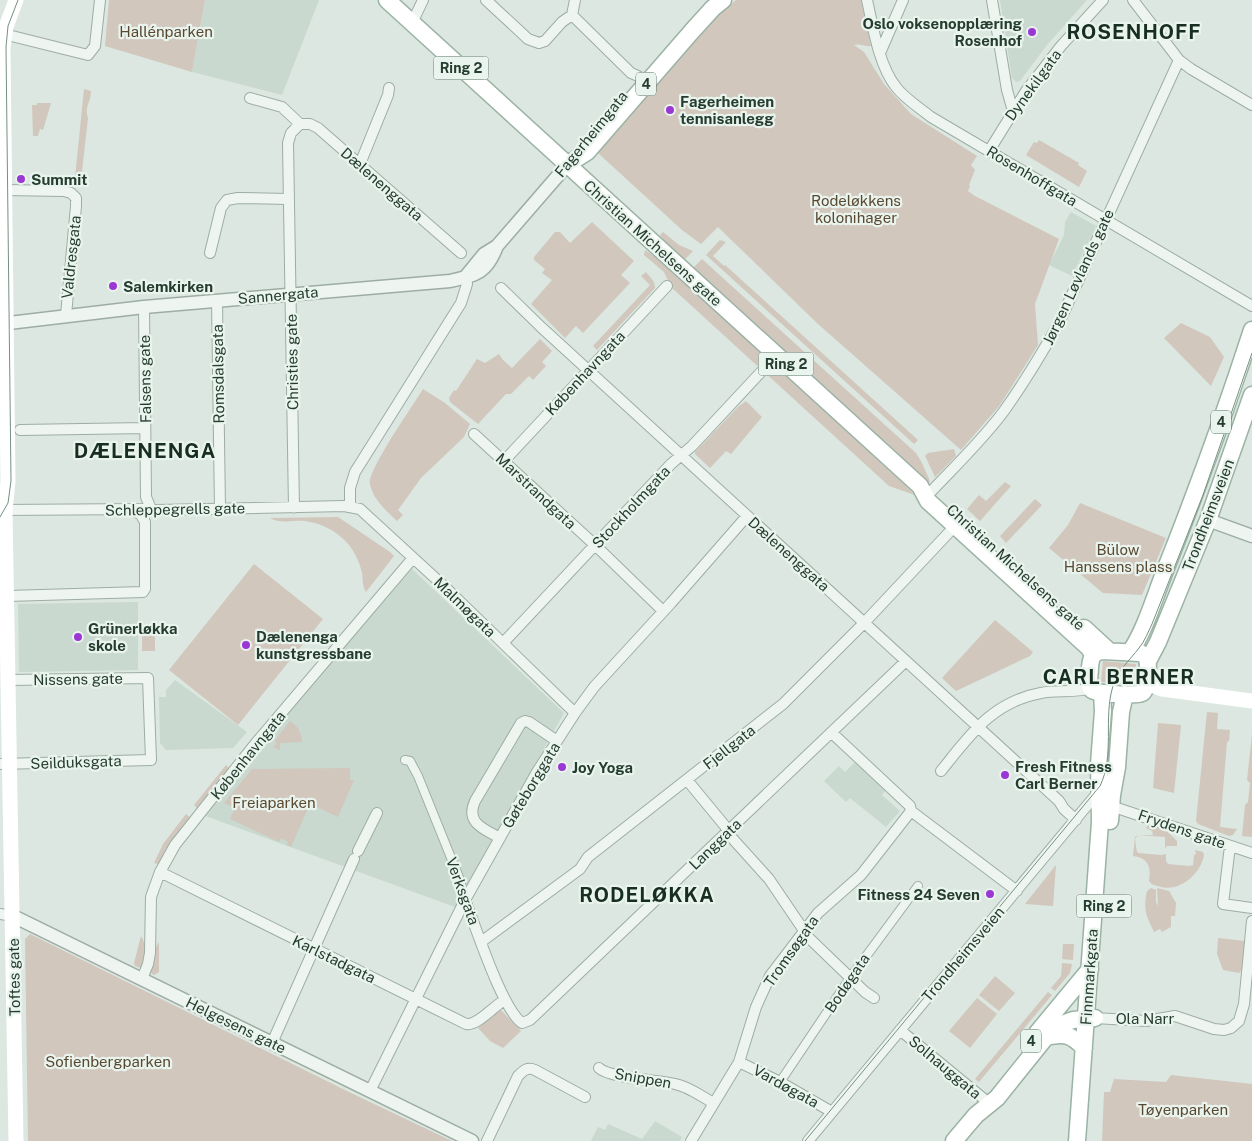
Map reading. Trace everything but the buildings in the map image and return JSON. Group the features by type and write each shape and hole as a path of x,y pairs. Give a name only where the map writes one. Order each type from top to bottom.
{"main road":[{"name":"Toftes gate","path":"16,0 2,33 5,190 3,324 8,481 2,511 7,596 8,680 5,764 6,915 16,1141"},
{"name":"Christian Michelsens gate","path":"387,0 926,492 955,526 1090,648 1101,653"},
{"name":"Fagerheimgata","path":"568,164 579,145 705,0"},
{"name":"4","path":"568,164 587,152 693,30 723,0"},
{"name":"Trondheimsveien","path":"1139,656 1142,628 1188,512 1252,330"},
{"name":"Trondheimsveien","path":"1139,656 1158,642 1208,520 1252,395"},
{"name":"Christian Michelsens gate","path":"926,492 938,496 1101,653"},
{"path":"1101,653 1139,656"},
{"name":"Ring 2","path":"1096,690 1089,681 1091,660 1101,653"},
{"name":"Ring 2","path":"1137,691 1139,656"},
{"path":"1096,690 1137,691 1146,697 1161,699 1252,701"},
{"name":"Finnmarkgata","path":"1078,1141 1084,1048 1091,1018 1090,969 1104,786 1099,764 1103,711 1096,690"},
{"name":"Finnmarkgata","path":"1084,1141 1091,1018 1121,712 1137,691"},
{"name":"4","path":"954,1141 1090,969"},
{"name":"4","path":"986,1101 1000,1094 1046,1037 1061,1024 1091,1018"},
{"name":"4","path":"1046,1037 1062,1034 1071,1036 1084,1048"}],"street":[{"path":"2,33 88,55 95,46 100,0"},
{"path":"412,23 423,0"},
{"path":"486,0 528,39 539,42 545,41 562,22 572,15 575,0"},
{"name":"Rosenhoffgata","path":"867,0 880,53 889,78 898,89 931,117 1004,162 1106,219 1252,306"},
{"path":"880,53 903,0"},
{"path":"992,0 1007,90 1013,111"},
{"name":"Dynekilgata","path":"989,151 1026,90 1061,46 1103,0"},
{"path":"1133,0 1179,60 1252,106"},
{"path":"572,15 631,73 638,76"},
{"name":"Jørgen Løvlands gate","path":"926,492 993,424 1043,352 1059,323 1179,60"},
{"path":"360,164 388,95 389,88"},
{"path":"250,98 282,107 300,124"},
{"name":"Dælenenggata","path":"300,124 313,125 461,253"},
{"name":"Christies gate","path":"294,508 288,199 289,137 300,124"},
{"name":"Fagerheimgata","path":"466,276 482,271 487,266 492,260 497,246 568,164"},
{"name":"Valdresgata","path":"5,190 64,191 71,193 76,198 66,316"},
{"path":"210,253 221,208 227,200 238,198 288,199"},
{"path":"350,506 350,488 356,472 461,303 467,284 466,276"},
{"name":"Sannergata","path":"3,324 144,307 443,281 466,276"},
{"name":"Københavngata","path":"504,461 668,286"},
{"name":"Dælenenggata","path":"501,288 681,456 1059,801 1064,809 1076,820"},
{"name":"Romsdalsgata","path":"217,300 220,509"},
{"name":"Falsens gate","path":"144,307 146,497 151,510"},
{"name":"Stockholmgata","path":"503,644 761,372"},
{"path":"20,430 145,428"},
{"name":"Marstrandgata","path":"474,434 595,545 663,611"},
{"name":"Schleppegrells gate","path":"2,511 350,506"},
{"name":"Malmøgata","path":"350,506 364,512 575,713"},
{"path":"7,596 142,592 145,589 145,522 141,515 132,509"},
{"name":"Gøteborggata","path":"370,1092 465,900 537,772 575,713 594,687 747,516"},
{"path":"1208,520 1252,536"},
{"name":"Fjellgata","path":"481,942 580,869 588,857 782,704 864,623 955,526"},
{"name":"Københavngata","path":"142,979 150,953 151,897 160,872 175,845 235,768 413,558"},
{"name":"Langgata","path":"522,1023 530,1020 906,661"},
{"name":"Nissens gate","path":"8,680 148,678 151,760"},
{"path":"940,771 977,726 990,715 1022,698 1047,692 1096,690"},
{"path":"500,838 474,822 472,814 474,801 522,723 525,721 529,722 557,741"},
{"path":"832,732 910,806 911,811 1017,890"},
{"name":"Seilduksgata","path":"5,764 151,760"},
{"name":"Verksgata","path":"405,760 410,761 418,776 505,1000 514,1016 522,1023"},
{"name":"Trondheimsveien","path":"808,1141 1076,820 1117,767"},
{"path":"687,780 728,832 774,885 804,931 850,978 874,998"},
{"name":"Frydens gate","path":"1112,806 1252,853"},
{"name":"Tromsøgata","path":"691,1141 739,1062 754,1014 770,976 818,913 861,875 911,811"},
{"path":"272,1043 356,855 377,813"},
{"path":"1230,846 1223,904 1252,908"},
{"name":"Karlstadgata","path":"160,872 466,1024 472,1025 496,1004 505,1000"},
{"name":"Bodøgata","path":"780,1082 850,978 918,886"},
{"name":"Helgesens gate","path":"6,915 142,979 472,1141"},
{"name":"Ola Narr","path":"1091,1018 1146,1021 1176,1016 1214,1029 1224,1030 1231,1028 1239,1021 1244,1004 1252,921"},
{"name":"Solhauggata","path":"900,1030 986,1101"},
{"name":"Vardøgata","path":"739,1062 780,1082 832,1112"},
{"path":"487,1141 518,1076 524,1070 529,1068 535,1070 585,1097"},
{"name":"Snippen","path":"599,1068 602,1071 676,1084 714,1103"}],"shaded area":[{"path":"205,0 319,0 282,95 192,72"},
{"name":"Oslo voksenopplæring Rosenhof","path":"1000,0 1087,0 1047,45 1020,81 1016,82 1012,78"},
{"path":"1071,212 1096,226 1072,276 1049,265 1064,235 1065,222"},
{"path":"412,569 564,713 455,907 200,814"},
{"name":"Grünerløkka skole","path":"138,602 138,670 19,672 18,604"},
{"path":"175,680 247,732 233,748 166,750 160,743 159,697 166,697 166,690"},
{"path":"855,762 885,791 882,795 900,811 886,827 850,798 846,802 824,781 839,766 845,772"},
{"path":"655,1121 682,1137 680,1141 591,1141 598,1127 605,1130 608,1124 642,1139"}],"green space":[{"name":"Hallénparken","path":"109,0 205,0 192,72 105,46"},
{"name":"Rodeløkkens kolonihager","path":"736,0 861,0 871,46 854,45 864,52 884,84 911,114 977,156 971,165 975,170 968,191 1059,239 1035,304 1038,345 1000,405 961,450 818,324 718,227 701,244 682,230 598,153 714,18"},
{"path":"84,89 91,91 91,95 87,111 88,118 82,171 75,178"},
{"path":"37,103 51,103 43,130 40,129 38,136 33,136 32,105 37,105"},
{"path":"1039,140 1079,163 1078,165 1087,171 1079,187 1026,155 1034,142 1037,143"},
{"path":"592,222 634,261 621,275 630,283 583,333 576,326 565,338 531,304 552,280 542,273 545,269 534,260 534,257 555,232 560,232 570,243"},
{"path":"663,232 679,245 693,251 684,260 660,235"},
{"path":"720,240 726,242 713,256 918,440 914,444 706,255"},
{"path":"645,250 660,260 915,495 889,486 671,287 664,272 644,255"},
{"path":"702,259 916,453 930,481 928,483 693,268"},
{"path":"646,272 654,282 655,288 597,350 593,346 650,285 641,276"},
{"path":"1181,323 1210,337 1224,357 1211,386 1164,338"},
{"path":"540,339 552,351 542,362 546,366 533,380 529,376 511,394 506,394 478,424 450,402 449,398 454,390 456,391 477,359 485,363 499,354 512,368"},
{"path":"423,389 445,403 470,424 464,437 421,478 398,510 403,515 397,521 374,495 370,484 371,477 383,452"},
{"path":"746,401 762,417 731,454 726,451 710,468 695,452"},
{"path":"954,449 956,456 935,477 925,456 928,453"},
{"path":"1005,482 1011,486 980,521 967,509 979,495 986,501"},
{"path":"1035,499 1042,505 1006,543 1000,536"},
{"name":"Bülow Hanssens plass","path":"1080,503 1166,538 1142,595 1103,593 1049,548 1068,525"},
{"path":"338,517 394,556 366,592 358,559 340,536 315,523 278,521 270,518"},
{"name":"Dælenenga kunstgressbane","path":"254,564 323,619 238,725 169,670"},
{"path":"995,620 1033,652 1030,656 956,691 942,678"},
{"path":"142,625 155,625 155,651 142,651"},
{"path":"1103,661 1136,664 1134,685 1101,682"},
{"path":"1207,712 1218,713 1217,729 1230,730 1229,741 1227,742 1220,827 1237,829 1233,835 1229,836 1198,824 1196,821"},
{"path":"290,721 299,730 302,742 280,743 280,750 273,747 276,744 275,740"},
{"path":"1158,723 1181,725 1174,793 1153,788"},
{"path":"1252,735 1252,837 1242,836 1245,805 1248,802 1250,783 1247,780"},
{"path":"226,765 230,769 198,809 194,805"},
{"name":"Freiaparken","path":"350,768 350,780 354,780 338,817 310,804 291,847 287,845 288,842 281,838 279,842 230,819 235,808 224,803 252,769"},
{"path":"186,814 191,818 173,840 158,864 154,863 163,844"},
{"path":"1148,825 1167,831 1177,841 1177,846 1167,846 1165,848 1165,837 1138,835 1153,835 1152,831 1146,828"},
{"path":"1138,835 1135,839 1138,853 1166,854 1168,864 1190,866 1193,865 1194,855 1196,854 1195,850 1203,852 1202,862 1193,875 1181,885 1166,888 1153,885 1149,881 1150,871 1146,861 1133,856 1135,837"},
{"path":"1056,865 1053,906 1025,904"},
{"path":"1151,888 1156,890 1158,906 1157,888 1169,891 1176,903 1175,916 1171,916 1171,927 1162,932 1160,929 1154,932 1146,912 1147,891"},
{"name":"Sofienbergparken","path":"30,934 452,1141 28,1141 25,939"},
{"path":"141,936 145,952 141,968 135,966 134,963"},
{"path":"1218,938 1245,941 1242,970 1239,973 1223,970 1217,954"},
{"path":"159,942 159,972 154,975 150,972"},
{"path":"1063,944 1074,944 1073,960 1062,959"},
{"path":"1062,963 1072,964 1070,973 1055,991 1051,988 1061,976"},
{"path":"995,976 1015,993 999,1011 979,995"},
{"path":"1048,992 1052,995 979,1082 975,1079"},
{"path":"977,998 997,1014 970,1048 949,1031"},
{"path":"500,1009 521,1031 503,1048 490,1041 478,1028"},
{"name":"Tøyenparken","path":"1171,1075 1252,1084 1252,1141 1102,1141 1104,1092 1110,1092 1114,1079 1166,1082"}],"tram line":[{"path":"0,517 8,503 11,481 6,47 8,26 18,0"},
{"path":"805,1141 1100,786 1107,762 1110,698 1113,686 1121,671 1143,642 1152,624 1203,495 1252,353"}],"place":[{"name":"Oslo voksenopplæring Rosenhof","path":"1032,32"},
{"name":"Fagerheimen tennisanlegg","path":"670,110"},
{"name":"Summit","path":"21,179"},
{"name":"Salemkirken","path":"113,286"},
{"name":"Grünerløkka skole","path":"78,637"},
{"name":"Dælenenga kunstgressbane","path":"246,645"},
{"name":"Joy Yoga","path":"562,767"},
{"name":"Fresh Fitness Carl Berner","path":"1005,775"},
{"name":"Fitness 24 Seven","path":"990,894"}],"district":[{"name":"ROSENHOFF","path":"1134,32"},
{"name":"DÆLENENGA","path":"145,451"},
{"name":"CARL BERNER","path":"1119,677"},
{"name":"RODELØKKA","path":"647,895"}]}
